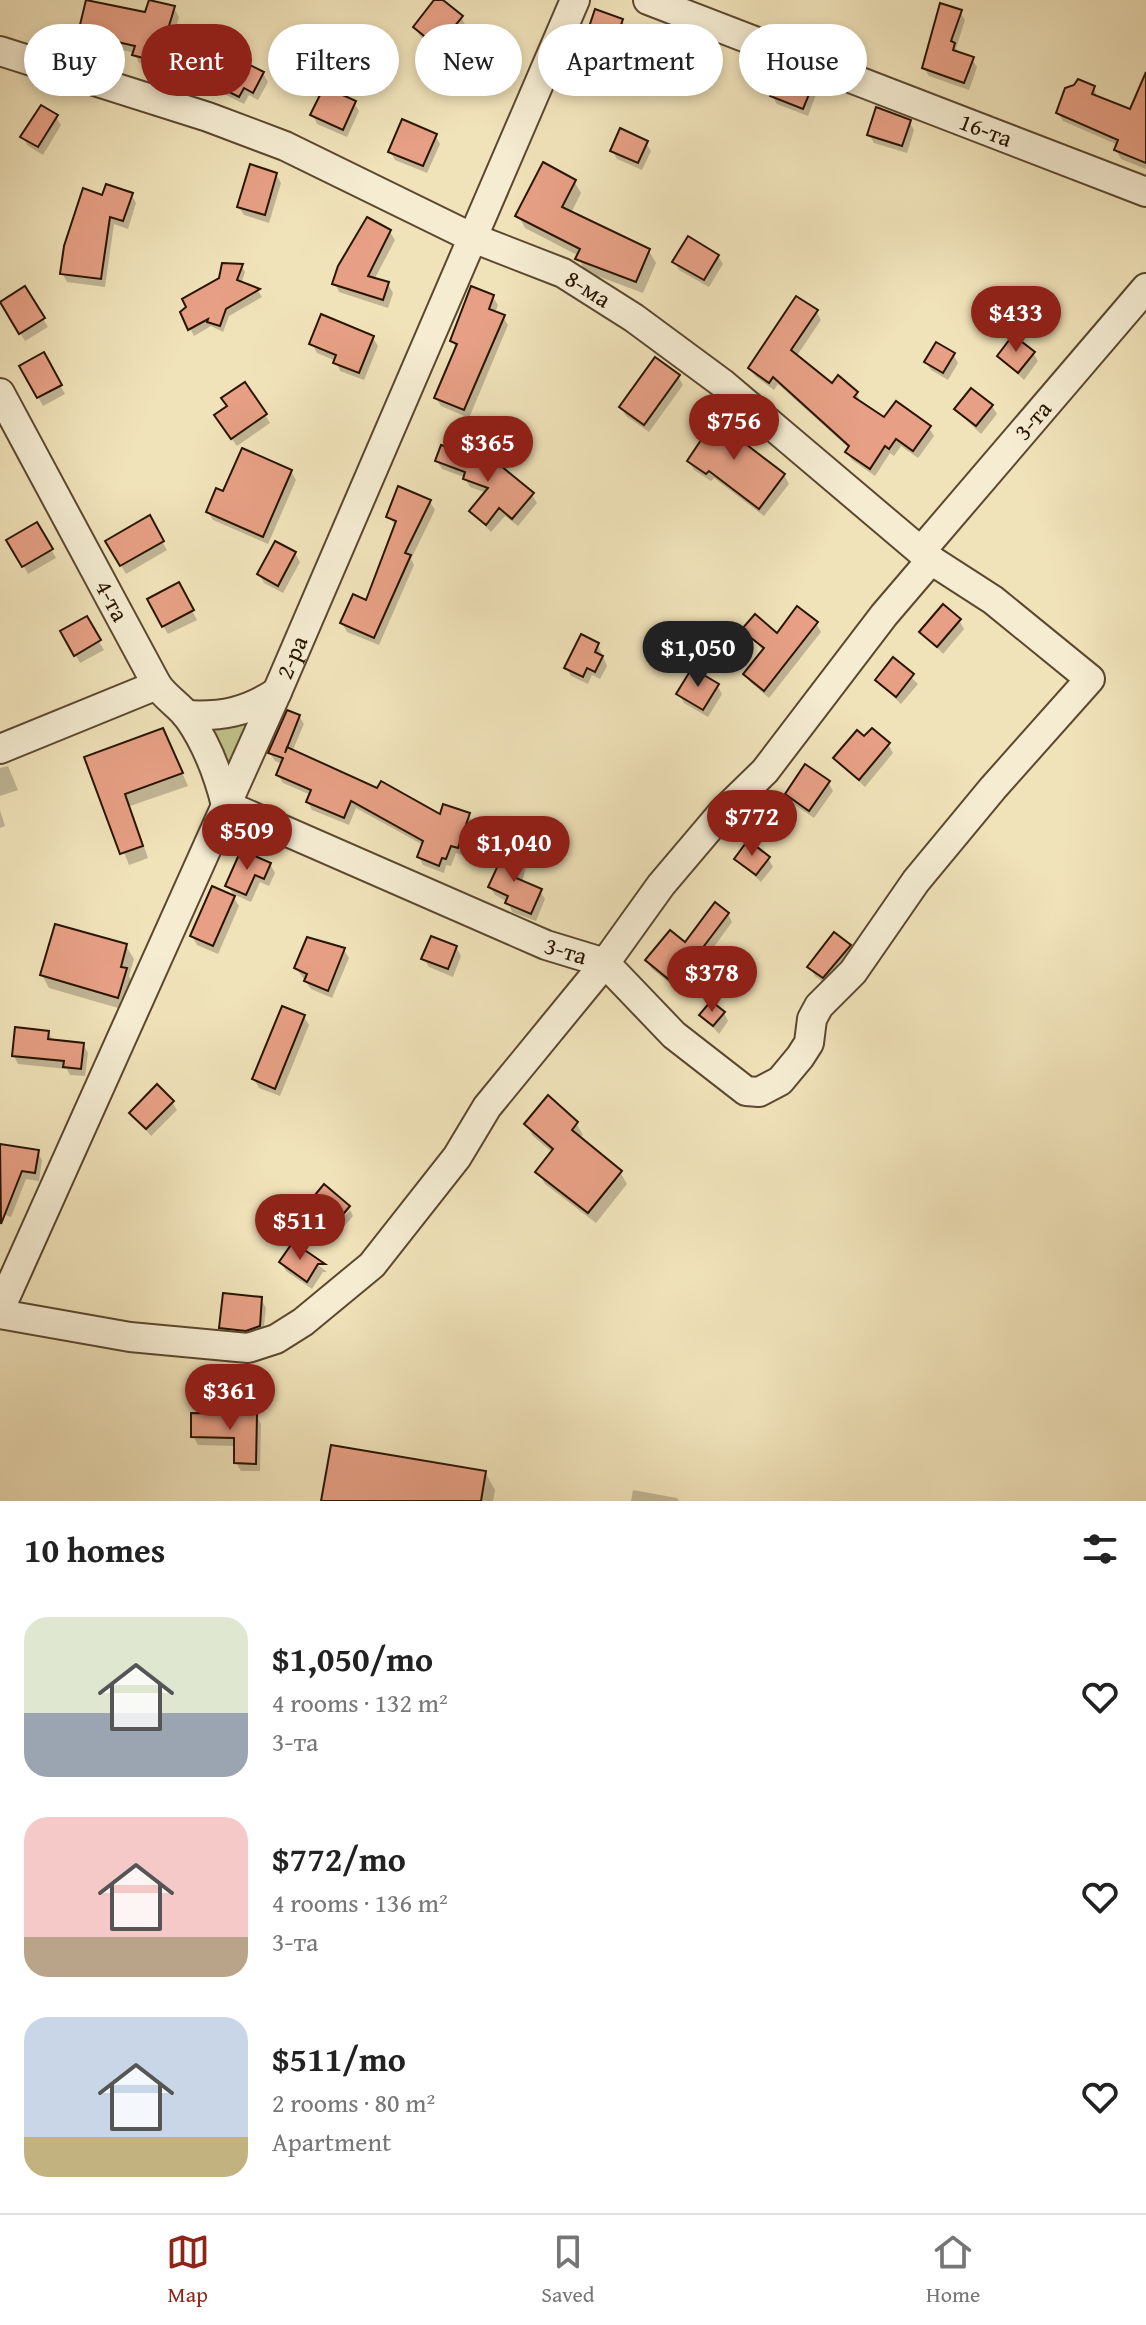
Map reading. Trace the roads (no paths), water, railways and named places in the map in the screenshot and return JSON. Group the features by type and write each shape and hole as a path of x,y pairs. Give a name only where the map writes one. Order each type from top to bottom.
{"street":[{"name":"2-ра","path":"0,1311 277,692 575,0"},
{"name":"16-та","path":"648,0 1146,192"},
{"name":"8-ма","path":"0,51 208,117 285,146 473,238 563,273 634,318 722,383 926,556 993,600 1090,679 993,788 916,881 853,972 819,1006 812,1019 809,1043 780,1081 759,1092 746,1091 674,1035 605,963"},
{"name":"3-та","path":"226,805 546,945 605,963 661,885 722,813 765,771 926,556 1146,288"},
{"name":"4-та","path":"0,393 157,685 169,702 186,715 216,766 226,805"},
{"path":"0,749 157,685"},
{"path":"186,715 228,715 255,707 277,692"},
{"path":"0,1311 130,1337 248,1348 276,1339 303,1322 372,1265 457,1157 487,1107 605,963"}]}
